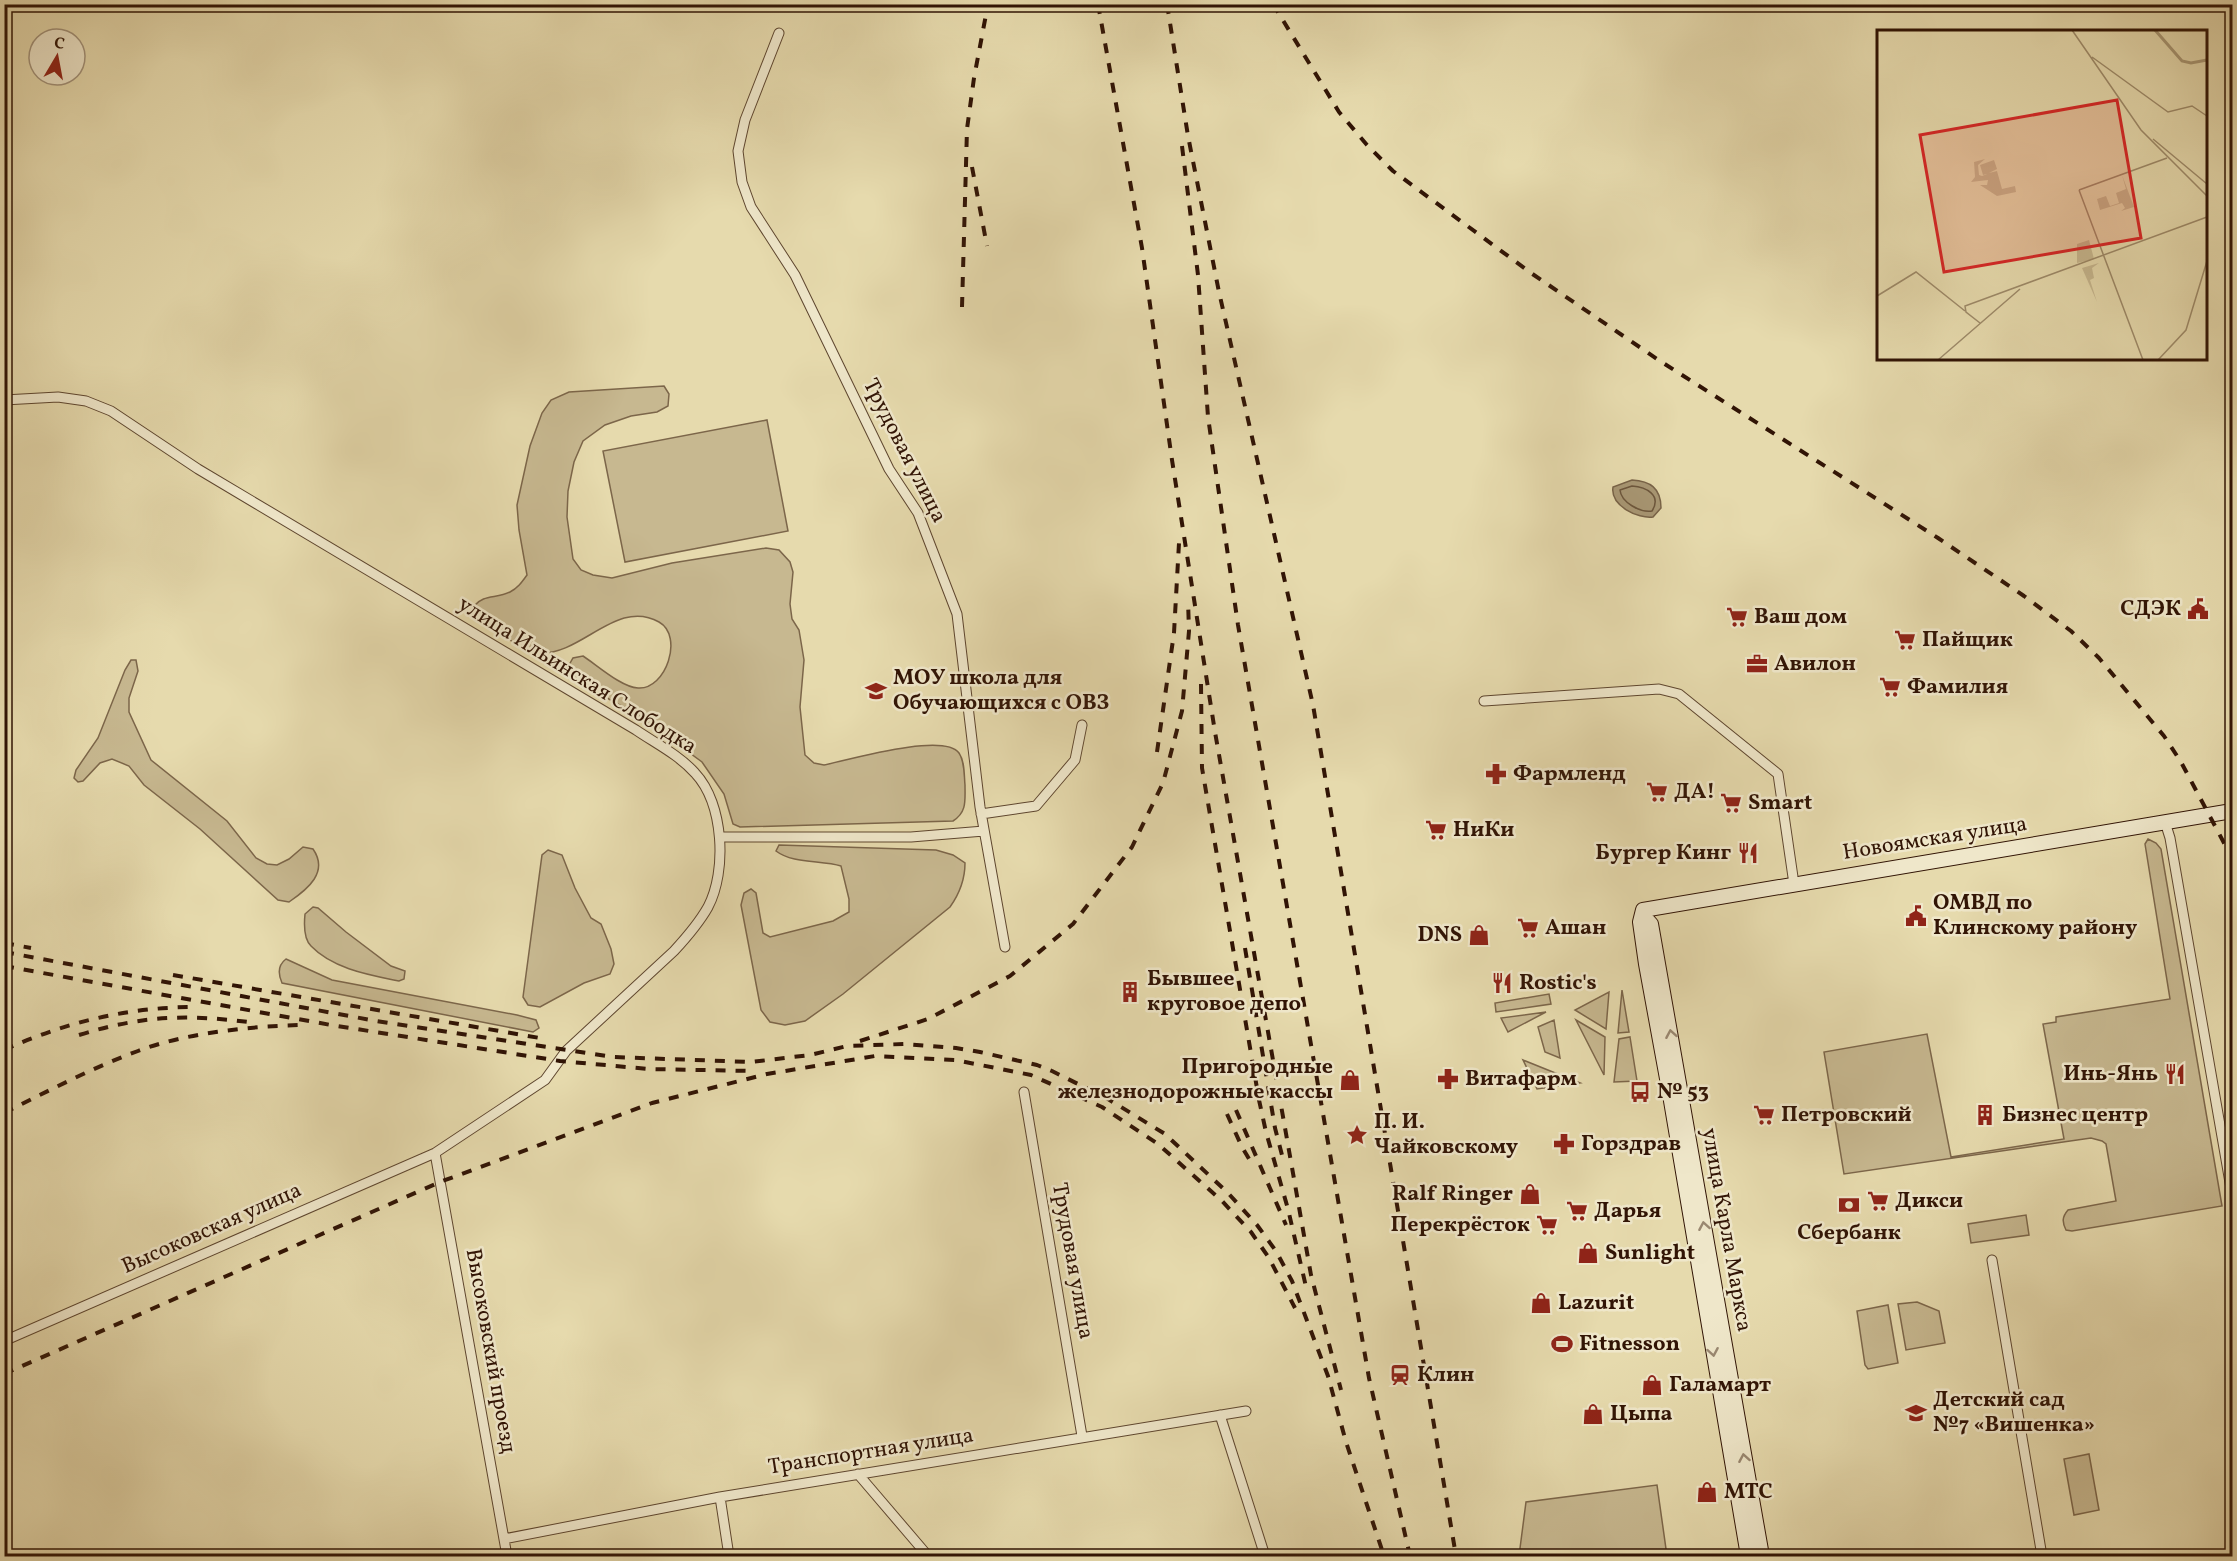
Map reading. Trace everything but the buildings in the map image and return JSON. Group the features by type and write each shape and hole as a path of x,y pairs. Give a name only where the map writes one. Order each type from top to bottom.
{"street":[{"name":"Трудовая улица","path":"779,33 745,120 738,151 742,182 751,207 795,275 889,469 918,513 957,614 981,814 1005,947"},
{"name":"улица Ильинская Слободка","path":"4,400 58,397 86,401 111,411 198,469 636,730 683,761 696,773 704,785 715,813 720,837 719,867 715,889 707,908 674,951 576,1042"},
{"path":"1484,701 1659,690 1679,694 1778,774 1794,884"},
{"path":"981,814 1036,806 1075,760 1082,725"},
{"name":"Новоямская улица","path":"1643,911 2232,811"},
{"path":"2165,822 2169,830 2232,1194"},
{"path":"720,837 911,837 984,831"},
{"name":"улица Карла Маркса","path":"1643,911 1640,922 1646,964 1748,1557"},
{"name":"улица Карла Маркса","path":"1643,911 1651,924 1762,1557"},
{"name":"Высоковская улица","path":"4,1341 435,1153 545,1080 566,1051 576,1042"},
{"name":"Трудовая улица","path":"1024,1092 1082,1436"},
{"name":"Высоковский проезд","path":"435,1153 507,1557"},
{"path":"1992,1260 2042,1557"},
{"name":"Транспортная улица","path":"504,1539 720,1497 1246,1411"},
{"path":"1220,1415 1265,1557"},
{"path":"858,1474 928,1557"},
{"path":"720,1497 729,1557"}],"shaded area":[{"path":"664,386 669,394 668,406 657,412 631,416 605,425 583,441 574,462 568,491 567,517 573,559 581,570 593,575 612,578 672,563 766,548 779,550 790,562 793,572 790,604 792,619 799,630 804,660 800,707 805,755 814,763 824,765 873,753 916,746 950,747 959,753 964,769 965,801 958,818 953,821 740,827 733,824 724,794 702,762 639,716 575,680 569,665 573,658 583,656 624,684 638,688 648,686 664,672 671,650 670,638 666,629 659,622 644,617 629,617 614,622 570,646 540,653 516,644 476,618 474,606 478,602 510,592 518,587 527,575 517,505 530,446 542,413 551,400 569,392"},
{"path":"767,420 788,531 625,562 603,451"},
{"path":"131,660 136,660 138,671 129,698 129,712 151,760 227,821 256,858 267,864 277,865 289,859 303,847 313,849 319,865 314,879 289,902 278,900 200,829 144,785 129,766 112,759 100,763 83,781 78,782 74,778 76,770 98,738"},
{"path":"2148,839 2161,849 2222,1206 2072,1231 2066,1230 2063,1220 2068,1210 2116,1201 2106,1144 2091,1138 1844,1174 1824,1052 1927,1034 1951,1157 2064,1139 2043,1024 2056,1022 2056,1017 2170,999 2145,844"},
{"path":"779,845 936,850 953,855 965,863 963,881 950,907 843,994 805,1021 785,1025 770,1022 761,1010 741,905 744,893 751,889 756,893 763,933 770,937 833,921 849,912 849,899 841,866 791,858 776,851"},
{"path":"548,850 562,855 575,888 591,918 601,924 614,964 610,974 584,983 540,1007 528,1005 523,997 542,855"},
{"path":"313,907 318,908 391,966 405,971 404,979 399,981 352,970 320,954 309,943 305,931 305,914"},
{"path":"286,959 332,980 517,1015 536,1020 539,1028 533,1032 282,983 281,964"},
{"path":"1622,990 1629,1032 1618,1033"},
{"path":"1609,992 1606,1029 1575,1010"},
{"path":"1549,994 1551,1004 1496,1012 1495,1003"},
{"path":"1546,1012 1508,1032 1501,1018"},
{"path":"1554,1020 1560,1058 1545,1052 1538,1027"},
{"path":"1576,1020 1605,1037 1604,1075"},
{"path":"1630,1037 1637,1081 1614,1082 1619,1039"},
{"path":"1523,1060 1580,1083 1537,1089"},
{"path":"2026,1215 2029,1235 1971,1243 1968,1224"},
{"path":"1917,1302 1939,1311 1945,1343 1906,1350 1898,1304"},
{"path":"1888,1305 1898,1363 1868,1369 1865,1365 1857,1311"},
{"path":"2089,1454 2099,1510 2074,1515 2064,1459"},
{"path":"1657,1485 1667,1556 1519,1556 1526,1502"}],"water":[{"path":"1632,480 1649,484 1657,491 1661,508 1653,517 1640,516 1626,510 1616,500 1613,487"}],"railway":[{"path":"962,307 967,129 988,4"},
{"path":"1098,4 1142,248 1172,460 1215,732 1311,1275 1341,1390"},
{"path":"1167,4 1188,136 1219,292 1313,705 1456,1556"},
{"path":"1273,4 1339,112 1393,171 1531,273 1660,361 1938,538 2071,631 2099,658 2164,736 2181,762 2232,858"},
{"path":"1182,146 1198,275 1208,417 1238,625 1369,1378 1410,1556"},
{"path":"972,167 987,246"},
{"path":"1157,752 1174,633 1179,543"},
{"path":"860,1041 928,1019 1010,976 1073,924 1132,847 1163,783 1182,711 1189,631 1188,600"},
{"path":"1201,684 1202,768 1259,1100 1307,1291"},
{"path":"4,943 31,948"},
{"path":"1245,948 1275,1128 1282,1155"},
{"path":"4,952 376,1021 613,1057 751,1062 810,1055 847,1046 904,1044 980,1052 1037,1065 1052,1071 1108,1099 1165,1134 1228,1193 1257,1225 1276,1251 1292,1281 1328,1376 1346,1442 1384,1556"},
{"path":"4,966 331,1025 560,1061 649,1069 752,1071"},
{"path":"173,975 540,1038"},
{"path":"4,1050 51,1031 98,1018 146,1010 196,1007"},
{"path":"79,1035 125,1023 166,1018 209,1018 256,1023"},
{"path":"4,1113 87,1072 176,1039 261,1027 301,1025"},
{"path":"4,1374 440,1182 652,1103 767,1074 875,1056 955,1060 1031,1075 1102,1107 1158,1144 1222,1201 1251,1232 1269,1258 1295,1308"},
{"path":"1236,1110 1286,1225"},
{"path":"1227,1114 1252,1164"}],"place":[{"name":"СДЭК","path":"2198,609"},
{"name":"Ваш дом","path":"1737,617"},
{"name":"Пайщик","path":"1905,640"},
{"name":"Авилон","path":"1757,664"},
{"name":"Фамилия","path":"1890,687"},
{"name":"МОУ школа для Обучающихся с ОВЗ","path":"876,691"},
{"name":"Фармленд","path":"1496,774"},
{"name":"ДА!","path":"1657,792"},
{"name":"Smart","path":"1731,803"},
{"name":"НиКи","path":"1436,830"},
{"name":"Бургер Кинг","path":"1748,853"},
{"name":"ОМВД по Клинскому району","path":"1916,916"},
{"name":"Ашан","path":"1528,928"},
{"name":"DNS","path":"1479,935"},
{"name":"Rostic's","path":"1502,983"},
{"name":"Бывшее круговое депо","path":"1130,992"},
{"name":"Инь-Янь","path":"2175,1074"},
{"name":"Витафарм","path":"1448,1079"},
{"name":"Пригородные железнодорожные кассы","path":"1350,1080"},
{"name":"№ 53","path":"1640,1092"},
{"name":"Петровский","path":"1764,1115"},
{"name":"Бизнес центр","path":"1985,1115"},
{"name":"П. И. Чайковскому","path":"1357,1135"},
{"name":"Горздрав","path":"1564,1144"},
{"name":"Ralf Ringer","path":"1530,1194"},
{"name":"Дикси","path":"1878,1201"},
{"name":"Сбербанк","path":"1849,1205"},
{"name":"Дарья","path":"1577,1211"},
{"name":"Перекрёсток","path":"1547,1225"},
{"name":"Sunlight","path":"1588,1253"},
{"name":"Lazurit","path":"1541,1303"},
{"name":"Fitnesson","path":"1562,1344"},
{"name":"Клин","path":"1400,1375"},
{"name":"Галамарт","path":"1652,1385"},
{"name":"Детский сад №7 «Вишенка»","path":"1916,1413"},
{"name":"Цыпа","path":"1593,1414"},
{"name":"МТС","path":"1707,1492"}]}
